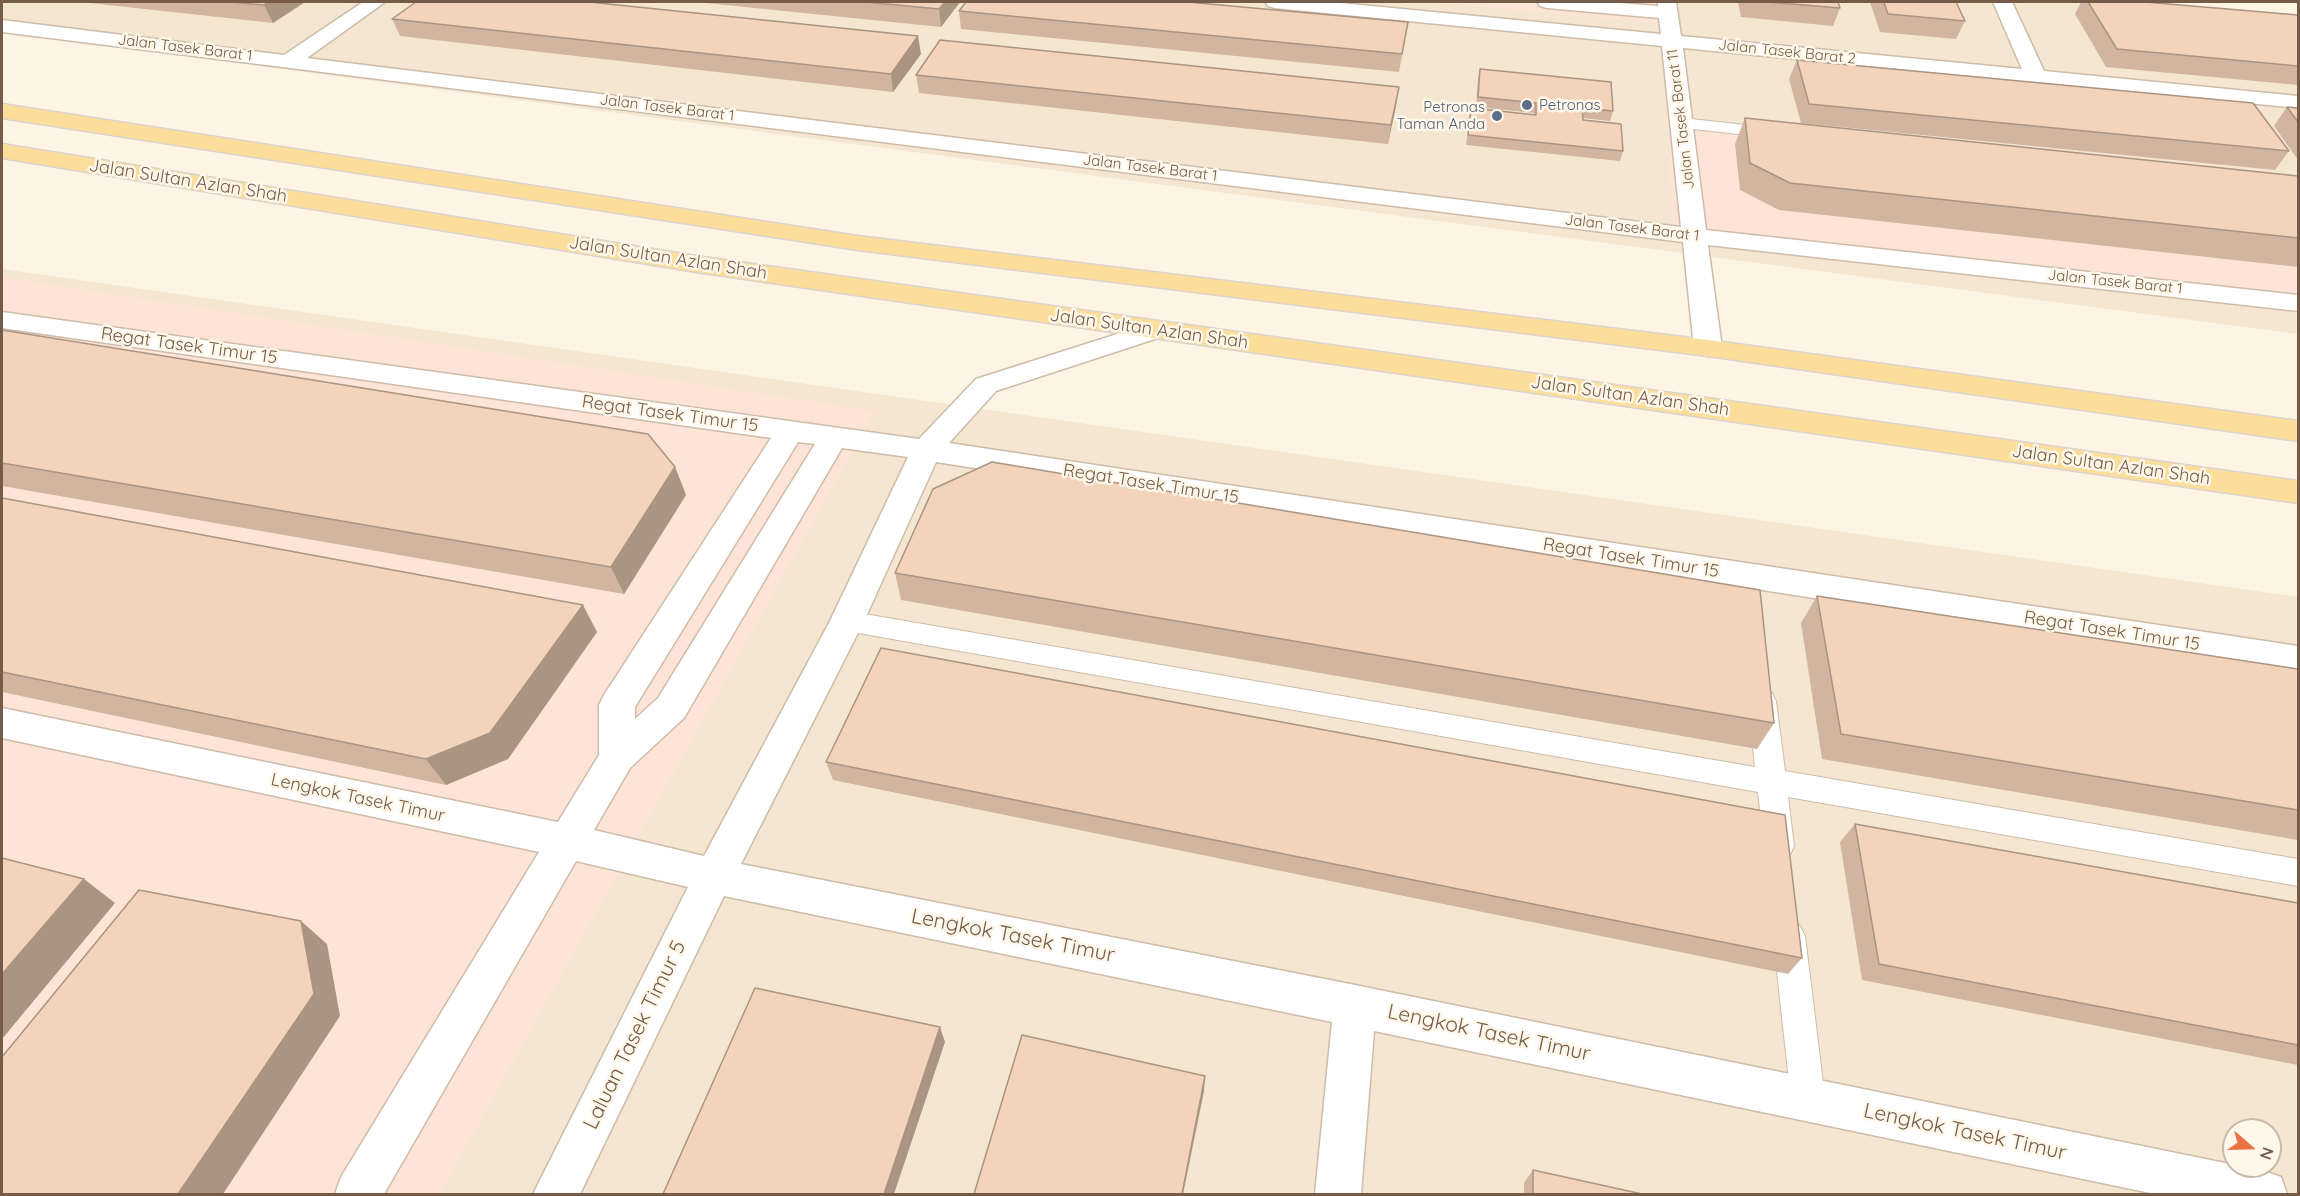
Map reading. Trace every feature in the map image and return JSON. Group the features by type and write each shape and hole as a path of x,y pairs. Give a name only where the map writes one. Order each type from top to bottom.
{"main road":[{"path":"2,111 858,243 1708,348 2298,430"},
{"name":"Jalan Sultan Azlan Shah","path":"2,151 684,262 2298,492"}],"street":[{"path":"288,61 375,2"},
{"name":"Jalan Tasek Barat 2","path":"1275,2 2298,102"},
{"path":"1547,2 1668,7"},
{"path":"2003,2 2036,76"},
{"name":"Jalan Tasek Barat 11","path":"1668,7 1708,348"},
{"name":"Jalan Tasek Barat 1","path":"2,26 1695,236 2298,303"},
{"name":"Regat Tasek Timur 15","path":"2,320 926,450 1748,587 2298,659"},
{"path":"714,876 847,621 926,450 986,386 1155,330"},
{"path":"617,758 617,705 790,431"},
{"path":"357,1194 617,758 671,708 834,437"},
{"name":"Lengkok Tasek Timur","path":"2,723 566,841 714,876 2264,1194"},
{"name":"Laluan Tasek Timur 5","path":"556,1194 714,876"},
{"path":"1338,1194 1355,1006"}],"lane":[{"path":"1682,123 1788,135"},
{"path":"847,621 2298,873"},
{"path":"1759,678 1782,876"},
{"path":"1786,911 1808,1099"}],"shaded area":[{"path":"2,2 2134,2 2298,16 2298,334 2,32"},
{"path":"1428,2 1666,2 1667,24"},
{"path":"1667,118 2298,187 2298,313 1673,241"},
{"path":"2,269 2298,597 2298,1194 2,1194"},
{"path":"2,277 875,411 440,1194 2,1194"}],"building":[{"path":"230,2 269,2 264,5"},
{"path":"416,2 589,2 918,36 891,74 392,19"},
{"path":"866,2 945,2 939,9"},
{"path":"966,2 1187,2 1408,22 1402,54 959,11"},
{"path":"1768,2 1838,2 1840,8"},
{"path":"1884,2 1956,2 1965,21 1888,14"},
{"path":"2088,2 2145,2 2298,15 2298,66 2117,49"},
{"path":"940,40 1399,87 1391,125 916,75"},
{"path":"1797,60 2253,103 2289,151 1809,104"},
{"path":"1480,69 1611,82 1613,111 1582,108 1583,120 1621,124 1623,151 1468,135 1471,108 1536,115 1536,103 1478,97"},
{"path":"2287,107 2298,108 2298,122"},
{"path":"1745,118 2298,176 2298,238 1790,183 1750,163"},
{"path":"2,330 648,434 675,467 611,567 2,463"},
{"path":"992,462 1760,590 1774,723 895,573 933,489"},
{"path":"2,498 583,605 490,733 426,759 2,672"},
{"path":"1817,596 2298,669 2298,810 1841,734"},
{"path":"881,648 1785,815 1802,958 826,762"},
{"path":"1855,824 2298,903 2298,1045 1879,964"},
{"path":"2,858 84,879 2,974"},
{"path":"139,890 301,921 314,994 178,1194 2,1194 2,1057"},
{"path":"755,988 940,1027 884,1194 663,1194"},
{"path":"1022,1035 1205,1076 1182,1194 974,1194"},
{"path":"1533,1170 1642,1194 1533,1194"}],"place":[{"name":"Petronas","path":"1527,105"},
{"name":"Petronas Taman Anda","path":"1497,116"}]}
